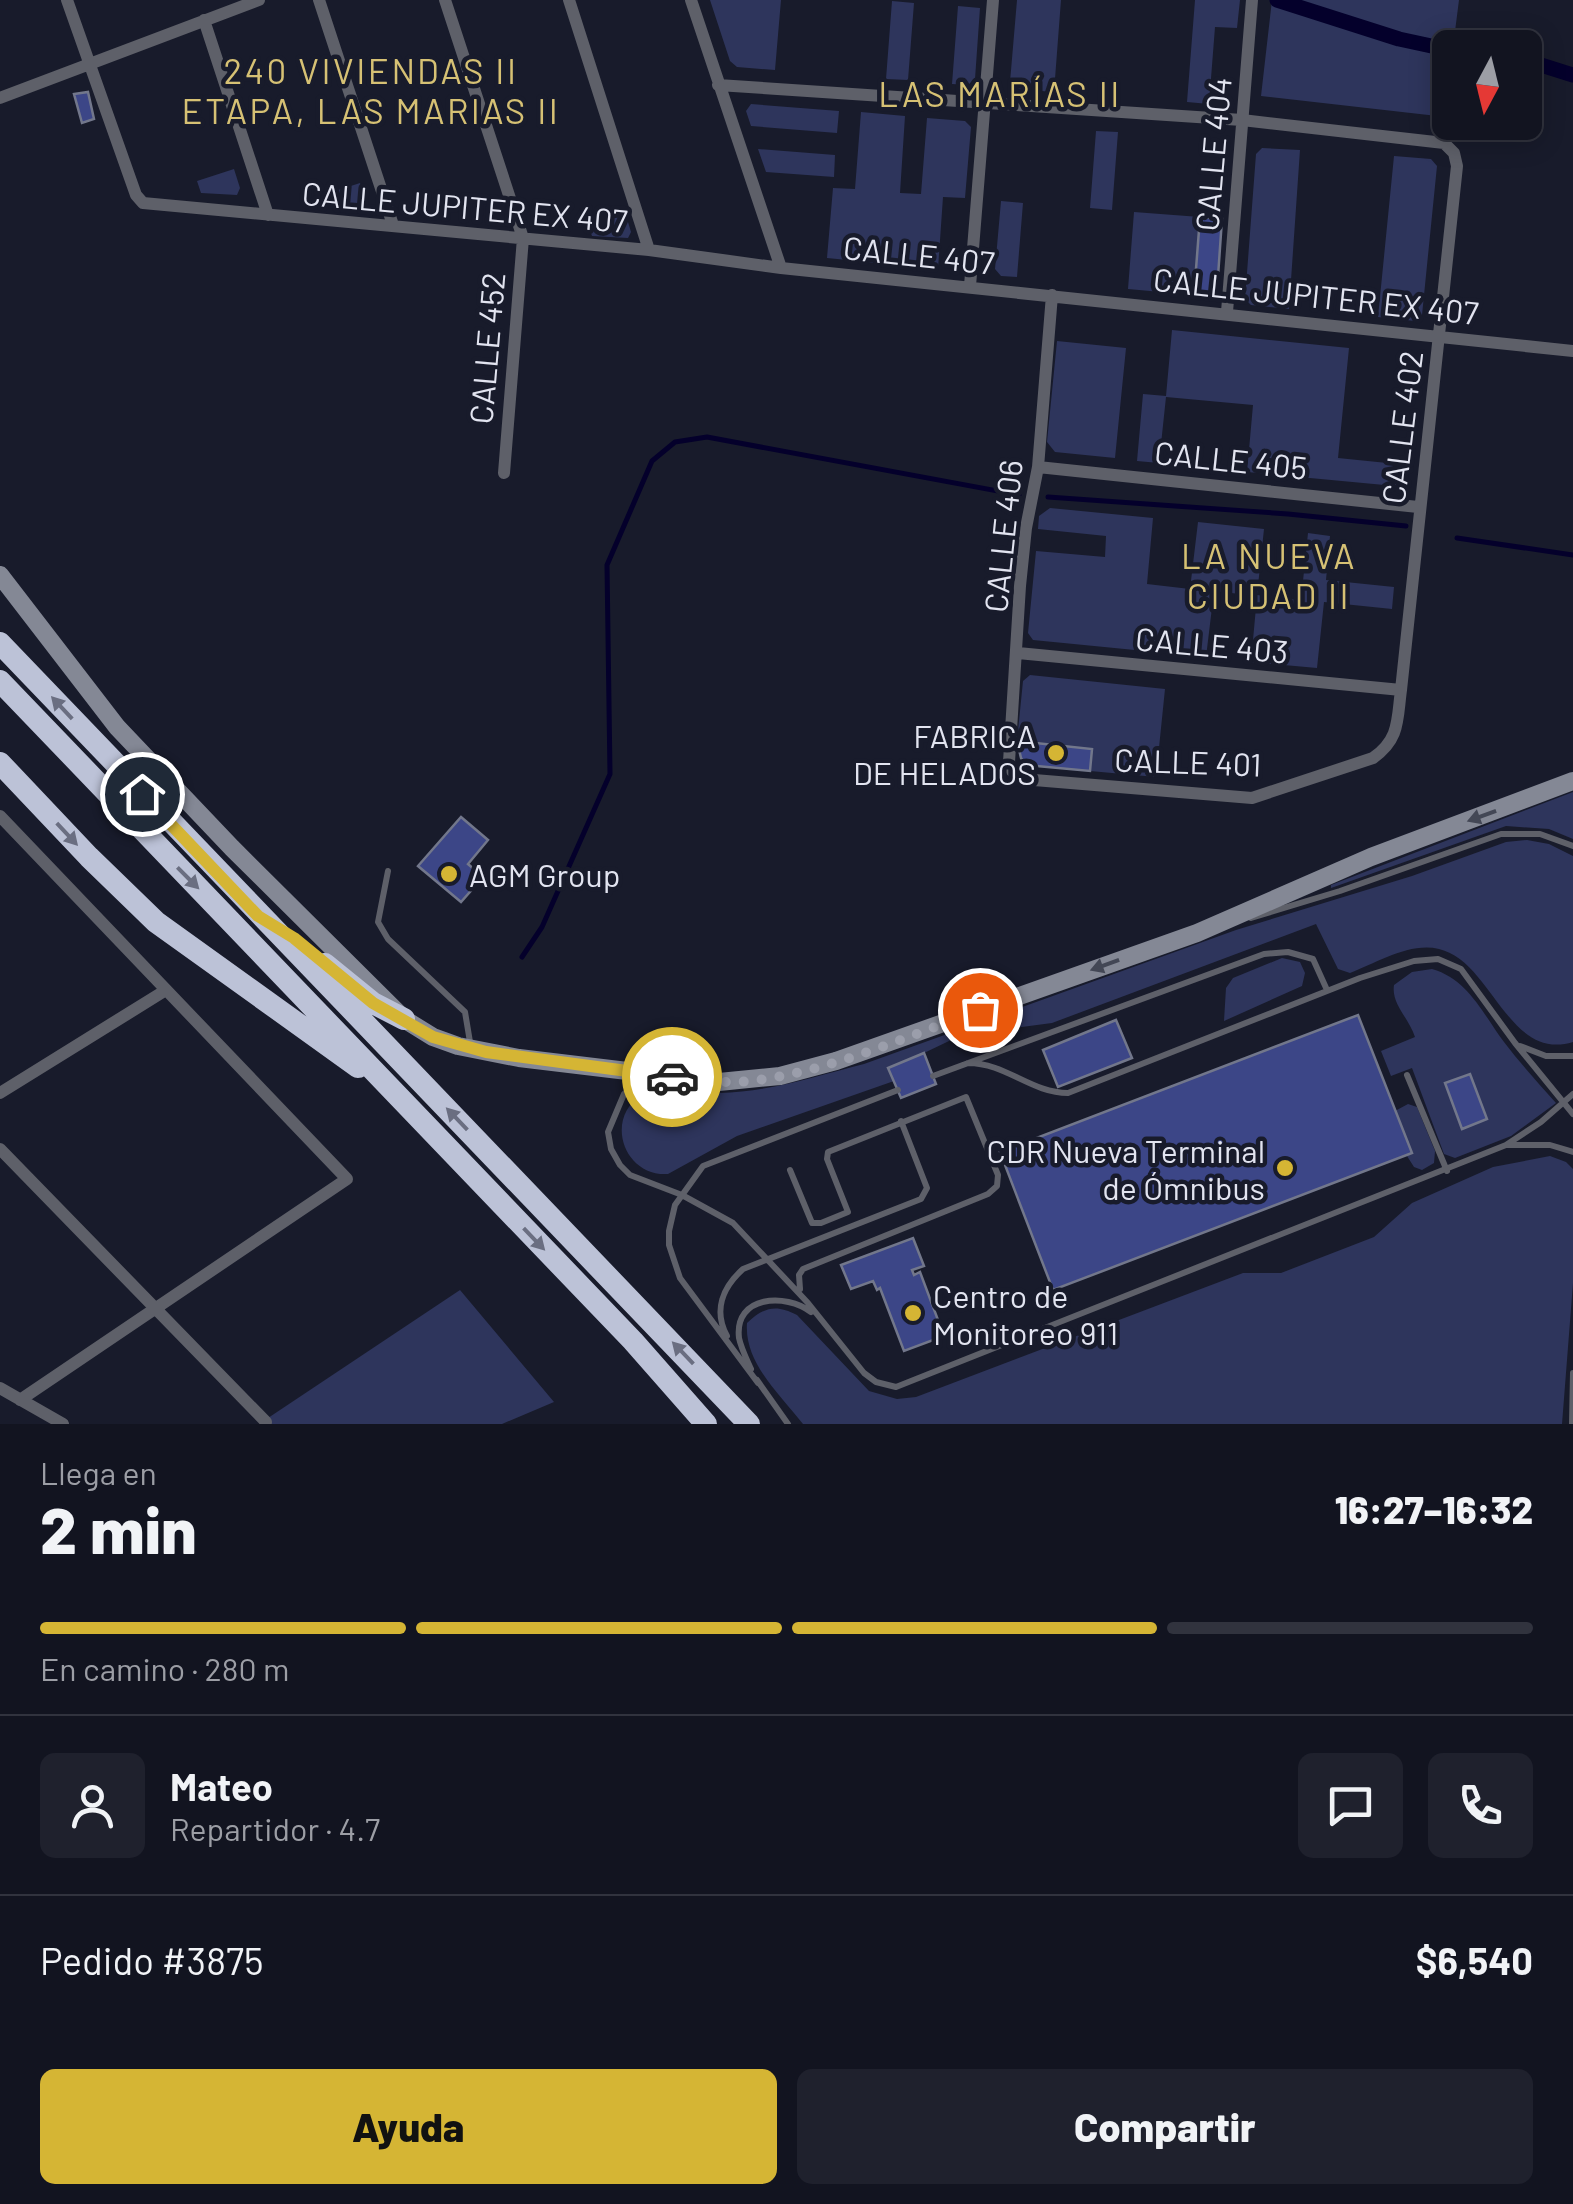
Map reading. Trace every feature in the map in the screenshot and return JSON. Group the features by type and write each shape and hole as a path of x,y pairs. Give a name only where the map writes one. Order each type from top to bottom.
{"highway":[{"path":"0,643 749,1424"},
{"path":"0,681 398,1095 706,1424"},
{"path":"0,763 89,858 156,922 398,1095"},
{"path":"258,916 294,938 373,1003 404,1019"},
{"path":"663,1374 683,1424"}],"street":[{"path":"67,0 91,65"},
{"path":"0,98 204,20 230,5 258,0"},
{"path":"318,0 393,225"},
{"name":"CALLE 452","path":"445,0 523,238 504,473"},
{"path":"569,0 649,250"},
{"path":"691,0 781,268"},
{"path":"970,286 993,0"},
{"name":"CALLE 404","path":"1227,312 1252,0"},
{"path":"204,20 268,215"},
{"name":"CALLE JUPITER EX 407","path":"91,65 142,203 649,250 781,268"},
{"path":"718,85 1242,120"},
{"name":"CALLE 402","path":"1242,120 1432,140 1444,143 1454,153 1457,166 1395,735"},
{"name":"CALLE 407","path":"781,268 1052,295"},
{"name":"CALLE JUPITER EX 407","path":"1052,295 1573,351"},
{"name":"CALLE 406","path":"1022,779 1008,762 1026,528 1038,467 1052,295"},
{"name":"CALLE 405","path":"1038,467 1418,507"},
{"path":"0,575 117,727 404,1019 433,1037 471,1049 652,1076 719,1082 780,1076 836,1061 1197,933 1371,857 1573,781"},
{"name":"CALLE 403","path":"1018,653 1401,690"},
{"name":"CALLE 401","path":"1022,779 1252,798 1373,758 1389,747 1395,735"},
{"path":"0,816 347,1179 20,1400"},
{"path":"0,1093 166,990"},
{"path":"0,1148 266,1422"},
{"path":"0,1388 63,1424"}],"lane":[{"path":"1197,933 1340,891 1501,834 1540,834 1573,846"},
{"path":"388,871 378,922 388,939 466,1012 471,1049"},
{"path":"933,1076 1264,954 1288,952 1313,960 1327,990"},
{"path":"968,1063 998,1066 1040,1088 1068,1094 1327,990 1414,961 1449,961 1462,969 1514,1043 1573,1114"},
{"path":"1514,1043 1546,1056 1573,1056"},
{"path":"1408,1075 1447,1171"},
{"path":"652,1076 636,1082 624,1094 608,1132 611,1149 630,1175 682,1195 733,1223 808,1303 864,1373 876,1382 896,1387 1506,1146 1573,1094"},
{"path":"788,1424 693,1298 672,1260 668,1232 682,1195 704,1166 898,1090"},
{"path":"790,1170 812,1223 821,1224 848,1212 827,1159 828,1152 966,1096 998,1175 996,1186 988,1194 803,1268 798,1286 808,1303"},
{"path":"758,1382 721,1324 720,1301 730,1281 743,1269 768,1258 921,1199 928,1188 901,1120"},
{"path":"1506,1146 1550,1145 1573,1152"},
{"path":"758,1382 739,1336 750,1308 762,1300 792,1301 820,1318"},
{"path":"1572,1424 1573,1373"}],"shaded area":[{"path":"710,0 781,0 775,70 737,67 730,61"},
{"path":"1017,0 1061,0 1054,92 1016,89 1010,82"},
{"path":"1195,0 1240,0 1237,28 1215,27 1209,104 1187,102"},
{"path":"1272,0 1459,0 1455,30 1432,30 1432,115 1261,96"},
{"path":"892,1 914,3 908,80 886,79"},
{"path":"958,6 980,8 975,79 968,85 952,84"},
{"path":"751,104 839,111 837,133 751,126 746,111"},
{"path":"861,112 905,116 900,193 921,194 927,118 965,121 971,127 965,198 943,197 938,269 827,258 833,188 855,189"},
{"path":"1096,131 1118,132 1112,210 1090,208"},
{"path":"1262,148 1300,150 1289,309 1251,305 1245,299 1256,154"},
{"path":"758,149 835,155 834,177 766,172"},
{"path":"1394,156 1431,159 1437,166 1422,315 1415,321 1378,317"},
{"path":"234,169 240,188 237,195 201,193 197,181"},
{"path":"360,183 367,203 364,209 328,207 323,195"},
{"path":"1001,201 1023,203 1017,277 1001,276 995,269"},
{"path":"625,212 631,232 628,238 592,236 588,224"},
{"path":"1134,212 1200,217 1194,295 1128,289"},
{"path":"1172,330 1349,348 1338,458 1407,465 1405,478 1395,486 1247,472 1253,405 1166,397 1159,463 1137,461 1143,394 1166,396"},
{"path":"1057,341 1126,348 1115,458 1055,452 1047,442"},
{"path":"1050,508 1153,518 1147,584 1190,589 1198,522 1264,529 1257,595 1301,600 1308,533 1330,536 1326,580 1394,587 1392,609 1324,602 1317,668 1251,662 1257,596 1214,591 1206,657 1033,640 1028,633 1036,551 1105,557 1106,536 1038,529 1039,516"},
{"path":"1030,675 1165,689 1156,777 1090,771 1092,749 1017,741 1023,681"},
{"path":"1573,792 1573,839 1549,829 1506,826 1331,888 1331,885"},
{"path":"1506,842 1549,844 1573,856 1573,1042 1551,1044 1532,1038 1516,1025 1473,971 1457,957 1439,949 1416,948 1350,973 1338,969 1316,924 1052,1023 1006,1029 1000,1021 972,1030 924,1053 894,1081 737,1136 668,1174 640,1166 624,1144 624,1117 631,1104 650,1091 756,1090 864,1064 1236,930 1412,876"},
{"path":"1282,958 1300,962 1305,973 1302,986 1224,1021 1226,988 1233,978"},
{"path":"1432,969 1465,989 1556,1103 1511,1136 1455,1158 1444,1154 1412,1068 1391,1076 1381,1051 1415,1037 1395,998 1394,985 1412,972"},
{"path":"1408,1104 1417,1107 1435,1151 1434,1163 1422,1170 1414,1167 1407,1156 1411,1153 1395,1111"},
{"path":"1550,1156 1573,1169 1573,1283 1562,1424 803,1424 765,1377 751,1351 747,1323 759,1313 776,1308 797,1315 869,1391 897,1399 916,1397 1243,1273 1281,1273 1374,1237 1412,1203 1493,1167"},
{"path":"460,1290 554,1402 502,1424 259,1424"}],"building":[{"path":"88,92 94,119 82,123 74,94"},
{"path":"1200,217 1222,219 1217,291 1210,297 1194,295"},
{"name":"FABRICA DE HELADOS","path":"1017,741 1092,749 1090,771 1026,765"},
{"path":"461,817 488,840 468,864 483,877 461,902 418,866"},
{"path":"1358,1015 1412,1153 1053,1290 1000,1152"},
{"path":"1116,1020 1132,1058 1058,1087 1043,1050"},
{"path":"924,1053 936,1084 901,1098 888,1068"},
{"path":"1470,1074 1487,1119 1462,1129 1445,1083"},
{"name":"Centro de Monitoreo 911","path":"913,1238 924,1266 912,1270 914,1275 920,1272 944,1336 904,1351 880,1288 877,1290 873,1281 851,1289 841,1265"}],"waterway":[{"path":"1277,0 1432,46"},
{"path":"1542,65 1573,75"},
{"path":"522,957 542,927 610,774 607,565 652,461 675,442 707,437 1019,495"},
{"path":"1048,497 1406,526"},
{"path":"1457,538 1573,555"}],"way so far":[{"path":"672,1077 746,1082 780,1076 836,1061 980,1010"}],"place":[{"name":"FABRICA DE HELADOS","path":"1056,753"},
{"name":"AGM Group","path":"449,874"},
{"name":"CDR Nueva Terminal de Ómnibus","path":"1285,1168"},
{"name":"Centro de Monitoreo 911","path":"913,1313"}],"district":[{"name":"240 VIVIENDAS II ETAPA, LAS MARIAS II","path":"371,90"},
{"name":"LAS MARÍAS II","path":"1000,93"},
{"name":"LA NUEVA CIUDAD II","path":"1269,575"}],"route":[{"path":"142,794 258,916 294,938 373,1003 433,1037 519,1058 672,1077"}]}
